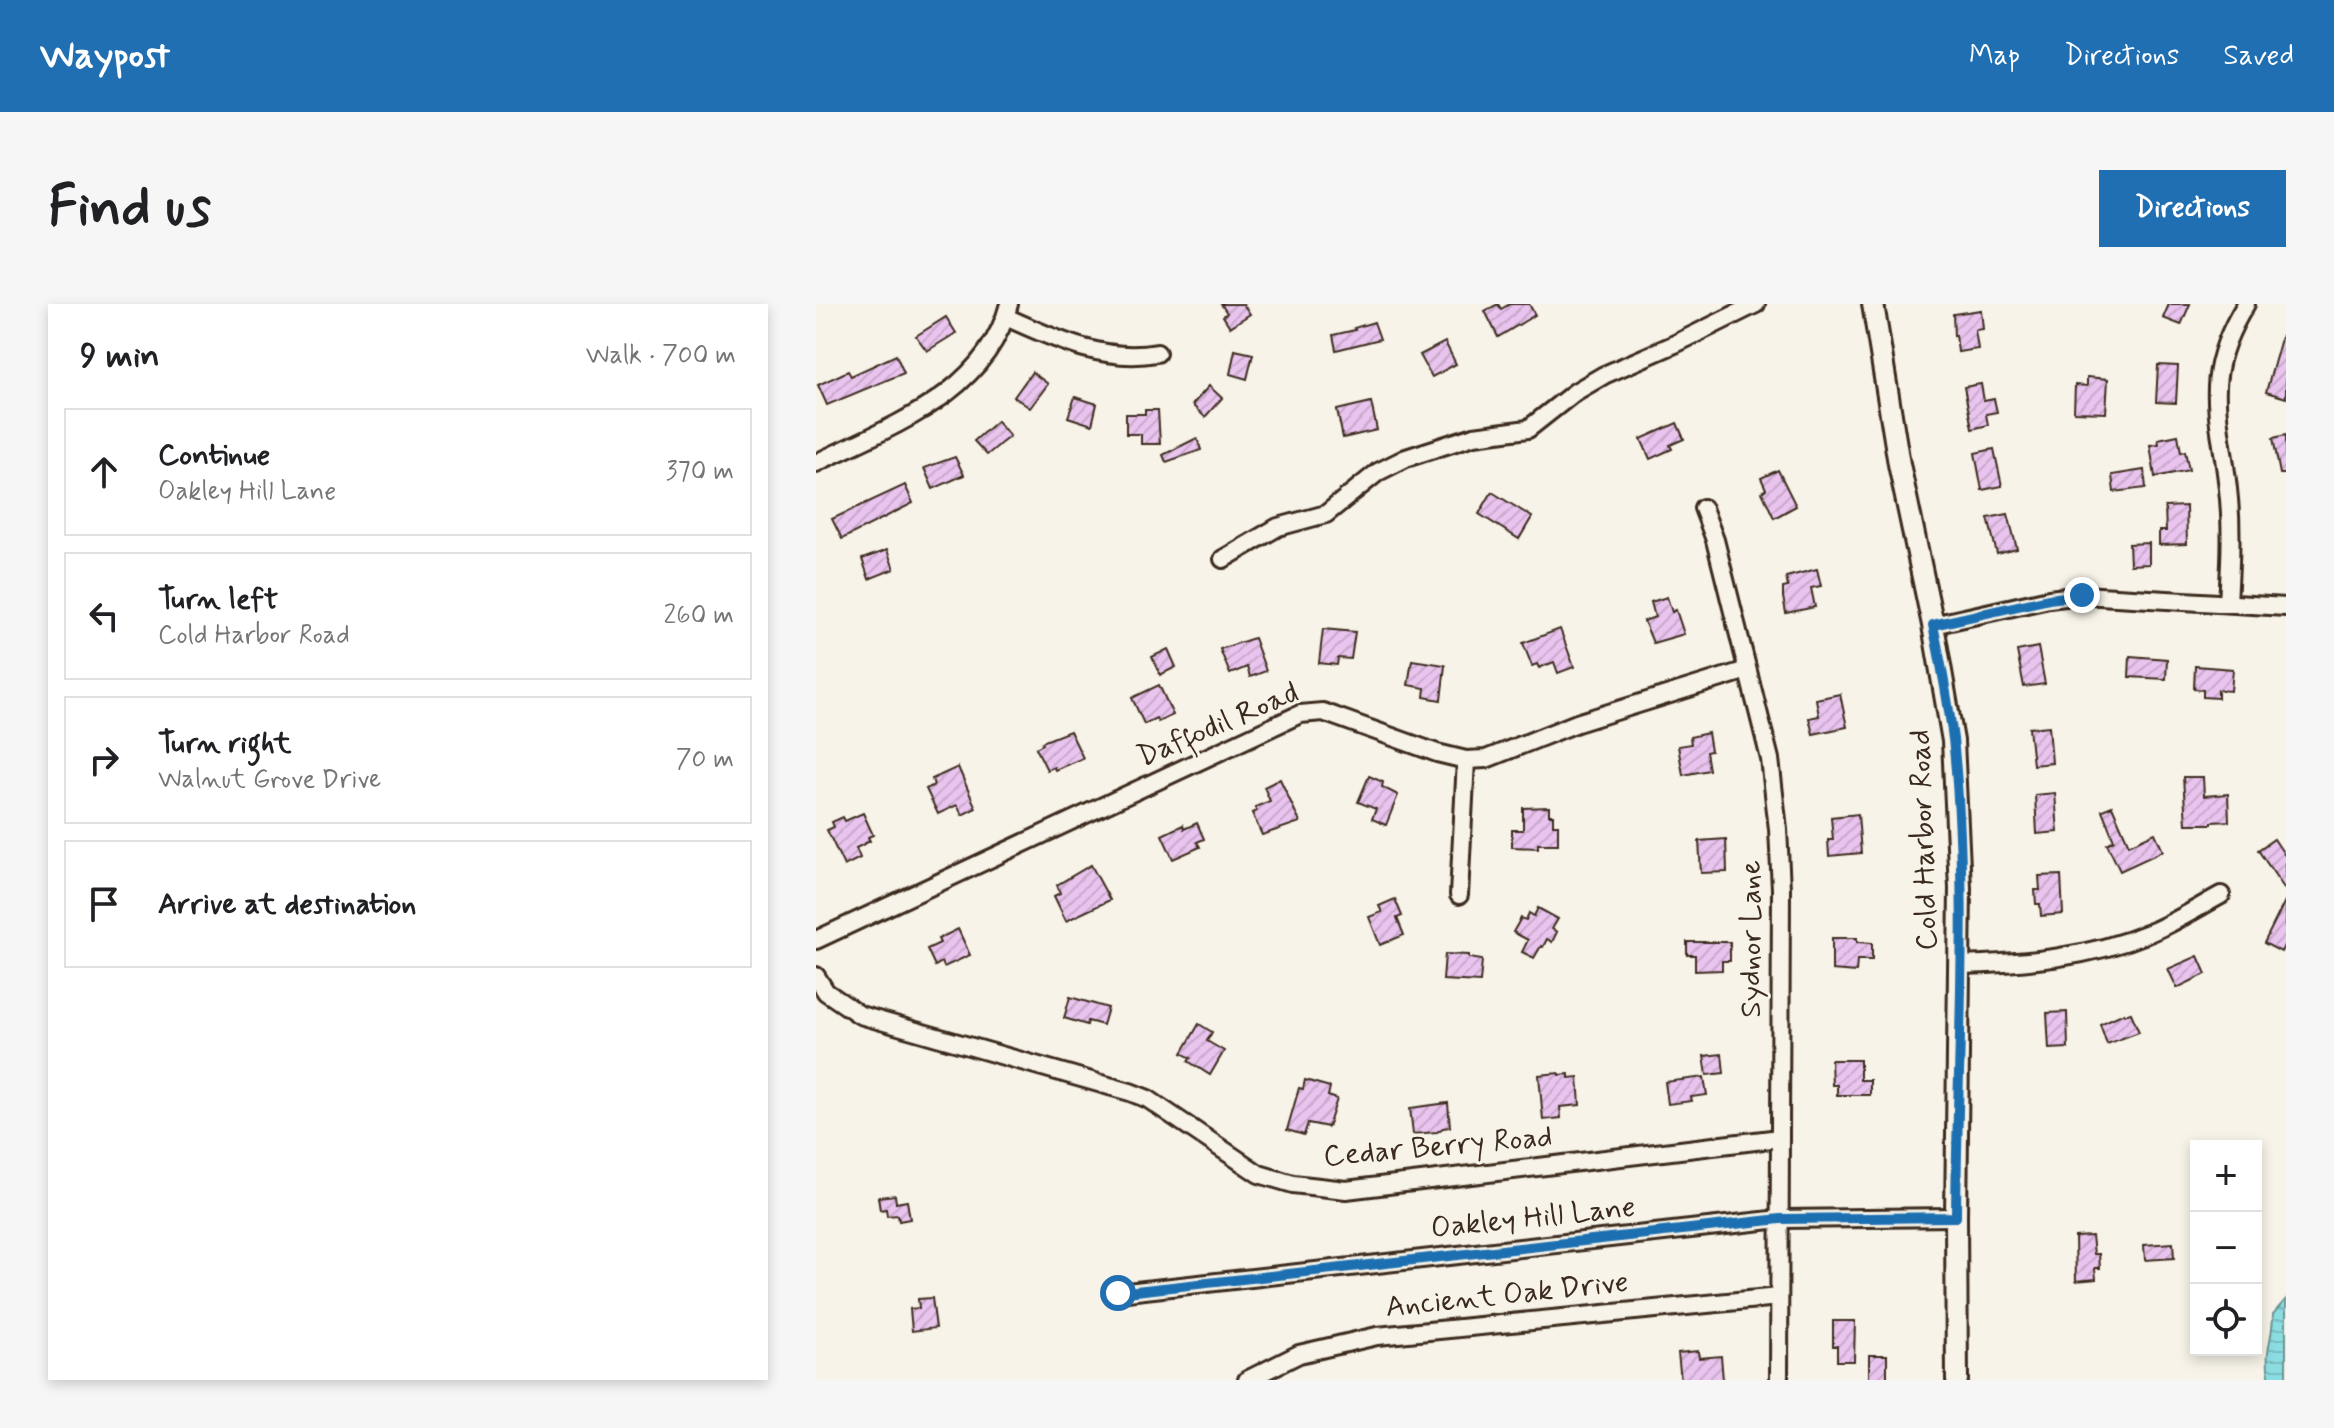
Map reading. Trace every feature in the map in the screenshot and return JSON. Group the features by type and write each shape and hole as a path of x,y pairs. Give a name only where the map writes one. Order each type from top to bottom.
{"main road":[{"name":"Cold Harbor Road","path":"1873,304 1899,464 1933,625 1953,741 1960,965 1957,1380"}],"street":[{"path":"1223,559 1278,527 1326,514 1378,472 1406,458 1474,436 1528,429 1575,392 1604,375 1756,304"},
{"path":"2228,603 2231,560 2229,501 2215,395 2224,345 2246,304"},
{"path":"816,463 951,392 981,362 994,342 1007,310 1074,345 1122,357 1157,353"},
{"name":"Sydnor Lane","path":"1703,508 1715,540 1770,759 1778,829 1781,889 1779,1380"},
{"path":"1933,625 2049,599 2082,595 2286,607"},
{"name":"Daffodil Road","path":"816,940 1300,714 1323,712 1437,753 1466,760 1496,756 1577,723 1747,670"},
{"path":"1459,895 1466,760"},
{"path":"1960,965 2033,962 2077,955 2151,932 2221,895"},
{"name":"Cedar Berry Road","path":"816,976 826,992 860,1015 1148,1099 1259,1174 1293,1184 1346,1190 1780,1138"},
{"name":"Oakley Hill Lane","path":"1118,1293 1780,1219 1956,1217"},
{"name":"Ancient Oak Drive","path":"1247,1380 1299,1354 1377,1336 1779,1297"}],"water":[{"path":"2286,1299 2286,1380 2270,1380 2268,1353 2273,1314"}],"building":[{"path":"1221,304 1243,304 1250,314 1230,327 1223,316 1227,313"},
{"path":"1498,304 1501,309 1510,304 1529,304 1535,315 1498,337 1485,311"},
{"path":"2169,304 2190,304 2181,325 2163,318"},
{"path":"1981,310 1983,329 1975,330 1978,349 1958,352 1953,314"},
{"path":"946,317 956,333 927,351 916,336"},
{"path":"1374,322 1380,339 1336,350 1333,335"},
{"path":"2282,335 2286,335 2286,398 2266,392"},
{"path":"1445,342 1456,364 1432,377 1420,355"},
{"path":"1235,350 1253,354 1247,379 1230,374"},
{"path":"896,355 904,373 827,405 818,385 848,371 851,376"},
{"path":"2158,365 2178,366 2176,403 2156,402"},
{"path":"1032,372 1048,384 1030,408 1014,397"},
{"path":"2087,377 2108,379 2106,413 2074,412 2075,385 2087,386"},
{"path":"1981,384 1984,401 1994,399 1997,412 1986,414 1988,425 1972,429 1964,387"},
{"path":"1209,386 1222,398 1205,417 1192,405"},
{"path":"1075,397 1097,404 1092,425 1068,417"},
{"path":"1371,402 1377,430 1343,438 1337,410"},
{"path":"1145,410 1158,410 1160,444 1141,444 1141,434 1126,434 1126,414 1145,414"},
{"path":"997,421 1010,436 987,455 974,441"},
{"path":"1677,423 1684,439 1670,445 1672,449 1650,459 1641,439"},
{"path":"2178,435 2189,470 2155,477 2150,445 2159,444 2158,439"},
{"path":"2286,435 2286,474 2280,474 2273,438"},
{"path":"1197,438 1201,450 1166,462 1163,455"},
{"path":"1994,449 2002,486 1982,490 1975,453"},
{"path":"955,457 964,475 933,489 924,468"},
{"path":"1778,470 1796,506 1774,518 1762,492 1766,489 1761,478"},
{"path":"2144,470 2146,488 2114,492 2112,475"},
{"path":"905,485 913,503 842,539 832,519"},
{"path":"1492,492 1532,517 1519,539 1479,514"},
{"path":"2186,506 2187,544 2159,545 2159,531 2166,531 2165,507"},
{"path":"2008,514 2017,549 1997,554 1988,518"},
{"path":"2149,543 2149,564 2130,565 2129,544"},
{"path":"887,550 894,569 869,579 862,559"},
{"path":"1817,569 1821,586 1811,588 1815,607 1786,613 1783,588 1788,587 1786,577"},
{"path":"1667,597 1672,612 1676,610 1684,634 1653,643 1644,621 1655,617 1651,602"},
{"path":"1323,629 1355,632 1351,659 1338,658 1337,665 1319,663"},
{"path":"1560,629 1574,667 1558,673 1554,662 1539,668 1537,664 1532,666 1523,643"},
{"path":"1254,638 1266,671 1250,677 1247,667 1230,674 1220,649"},
{"path":"2038,647 2045,684 2024,687 2017,651"},
{"path":"1168,649 1176,667 1160,675 1152,657"},
{"path":"2130,656 2167,659 2166,679 2129,677"},
{"path":"1412,660 1445,665 1441,700 1424,697 1425,688 1408,685"},
{"path":"2195,666 2233,669 2231,691 2218,690 2218,698 2203,697 2203,690 2194,689"},
{"path":"1159,685 1173,715 1144,724 1132,698"},
{"path":"1840,694 1847,727 1813,734 1809,718 1819,716 1816,699"},
{"path":"2049,726 2052,763 2033,765 2029,728"},
{"path":"1070,731 1083,758 1055,770 1054,767 1047,770 1036,748 1042,742"},
{"path":"1708,733 1711,751 1706,752 1709,770 1683,775 1678,746 1691,744 1690,737"},
{"path":"958,767 976,808 962,815 957,805 938,814 926,789 934,785 932,779"},
{"path":"1369,776 1383,782 1382,787 1398,795 1386,825 1372,819 1376,809 1358,802"},
{"path":"2183,777 2203,777 2204,796 2228,794 2229,821 2186,824"},
{"path":"1280,779 1300,822 1262,835 1252,813 1257,811 1255,807 1270,801 1264,787"},
{"path":"2055,793 2058,832 2037,834 2035,795"},
{"path":"2112,806 2129,845 2155,833 2163,851 2120,871 2107,844 2114,840 2102,810"},
{"path":"1549,807 1553,825 1558,825 1558,844 1538,844 1538,848 1512,847 1512,830 1523,830 1523,808"},
{"path":"863,813 873,835 868,837 870,841 856,848 860,858 844,866 827,830 834,827 832,822 843,817 845,821"},
{"path":"1858,814 1861,853 1829,856 1828,840 1833,840 1831,817"},
{"path":"1197,823 1204,839 1197,842 1200,847 1173,859 1162,835 1183,825 1184,829"},
{"path":"1726,839 1727,872 1701,873 1699,841"},
{"path":"2274,839 2286,857 2286,891 2258,850"},
{"path":"1091,865 1110,900 1066,921 1054,896 1060,893 1057,885"},
{"path":"2061,875 2063,914 2041,916 2035,890 2040,890 2039,876"},
{"path":"1395,899 1402,916 1397,918 1404,935 1380,945 1369,917 1382,912 1379,906"},
{"path":"2286,899 2286,942 2281,952 2264,943"},
{"path":"1538,908 1558,919 1552,929 1557,932 1552,942 1547,939 1534,958 1522,952 1528,940 1513,932 1521,918 1526,920 1529,913 1534,916"},
{"path":"958,929 970,955 944,967 942,962 935,966 927,949 940,943 938,939"},
{"path":"1832,938 1857,938 1857,942 1872,943 1872,960 1857,960 1856,972 1832,970"},
{"path":"1687,942 1730,942 1730,961 1722,961 1722,970 1695,971 1695,955 1687,955"},
{"path":"1445,954 1469,955 1469,958 1482,960 1480,982 1443,980"},
{"path":"2198,956 2206,974 2177,988 2168,969"},
{"path":"1070,997 1108,1008 1103,1025 1088,1021 1087,1025 1064,1018"},
{"path":"2067,1012 2068,1048 2049,1049 2047,1013"},
{"path":"2131,1013 2139,1032 2107,1044 2100,1024"},
{"path":"1199,1024 1212,1032 1207,1041 1224,1051 1210,1075 1188,1061 1191,1058 1182,1053"},
{"path":"1722,1054 1724,1073 1707,1075 1704,1056"},
{"path":"1831,1060 1860,1060 1860,1080 1870,1080 1870,1095 1837,1095 1837,1085 1832,1085"},
{"path":"1569,1074 1569,1078 1578,1077 1580,1105 1560,1107 1561,1118 1543,1120 1539,1075"},
{"path":"1704,1077 1707,1095 1691,1097 1692,1101 1668,1104 1665,1082"},
{"path":"1305,1080 1330,1087 1328,1096 1337,1099 1328,1127 1308,1123 1304,1135 1287,1130 1299,1088 1303,1089"},
{"path":"1448,1103 1450,1127 1437,1132 1413,1134 1410,1108"},
{"path":"895,1195 896,1203 907,1201 910,1219 899,1221 898,1215 887,1216 886,1209 880,1210 878,1197"},
{"path":"2092,1236 2094,1254 2099,1254 2100,1268 2095,1268 2096,1279 2076,1281 2075,1237"},
{"path":"2173,1243 2174,1258 2145,1260 2144,1245"},
{"path":"932,1298 936,1328 912,1331 910,1309 919,1308 918,1299"},
{"path":"1833,1321 1855,1321 1854,1361 1837,1361 1837,1346 1833,1346"},
{"path":"1698,1351 1699,1358 1721,1356 1723,1380 1681,1380 1678,1353"},
{"path":"1869,1355 1887,1355 1887,1380 1869,1379"}],"route":[{"path":"1118,1293 1780,1219 1956,1217 1960,965 1958,811 1947,696 1933,625 2013,606 2082,595"}]}
